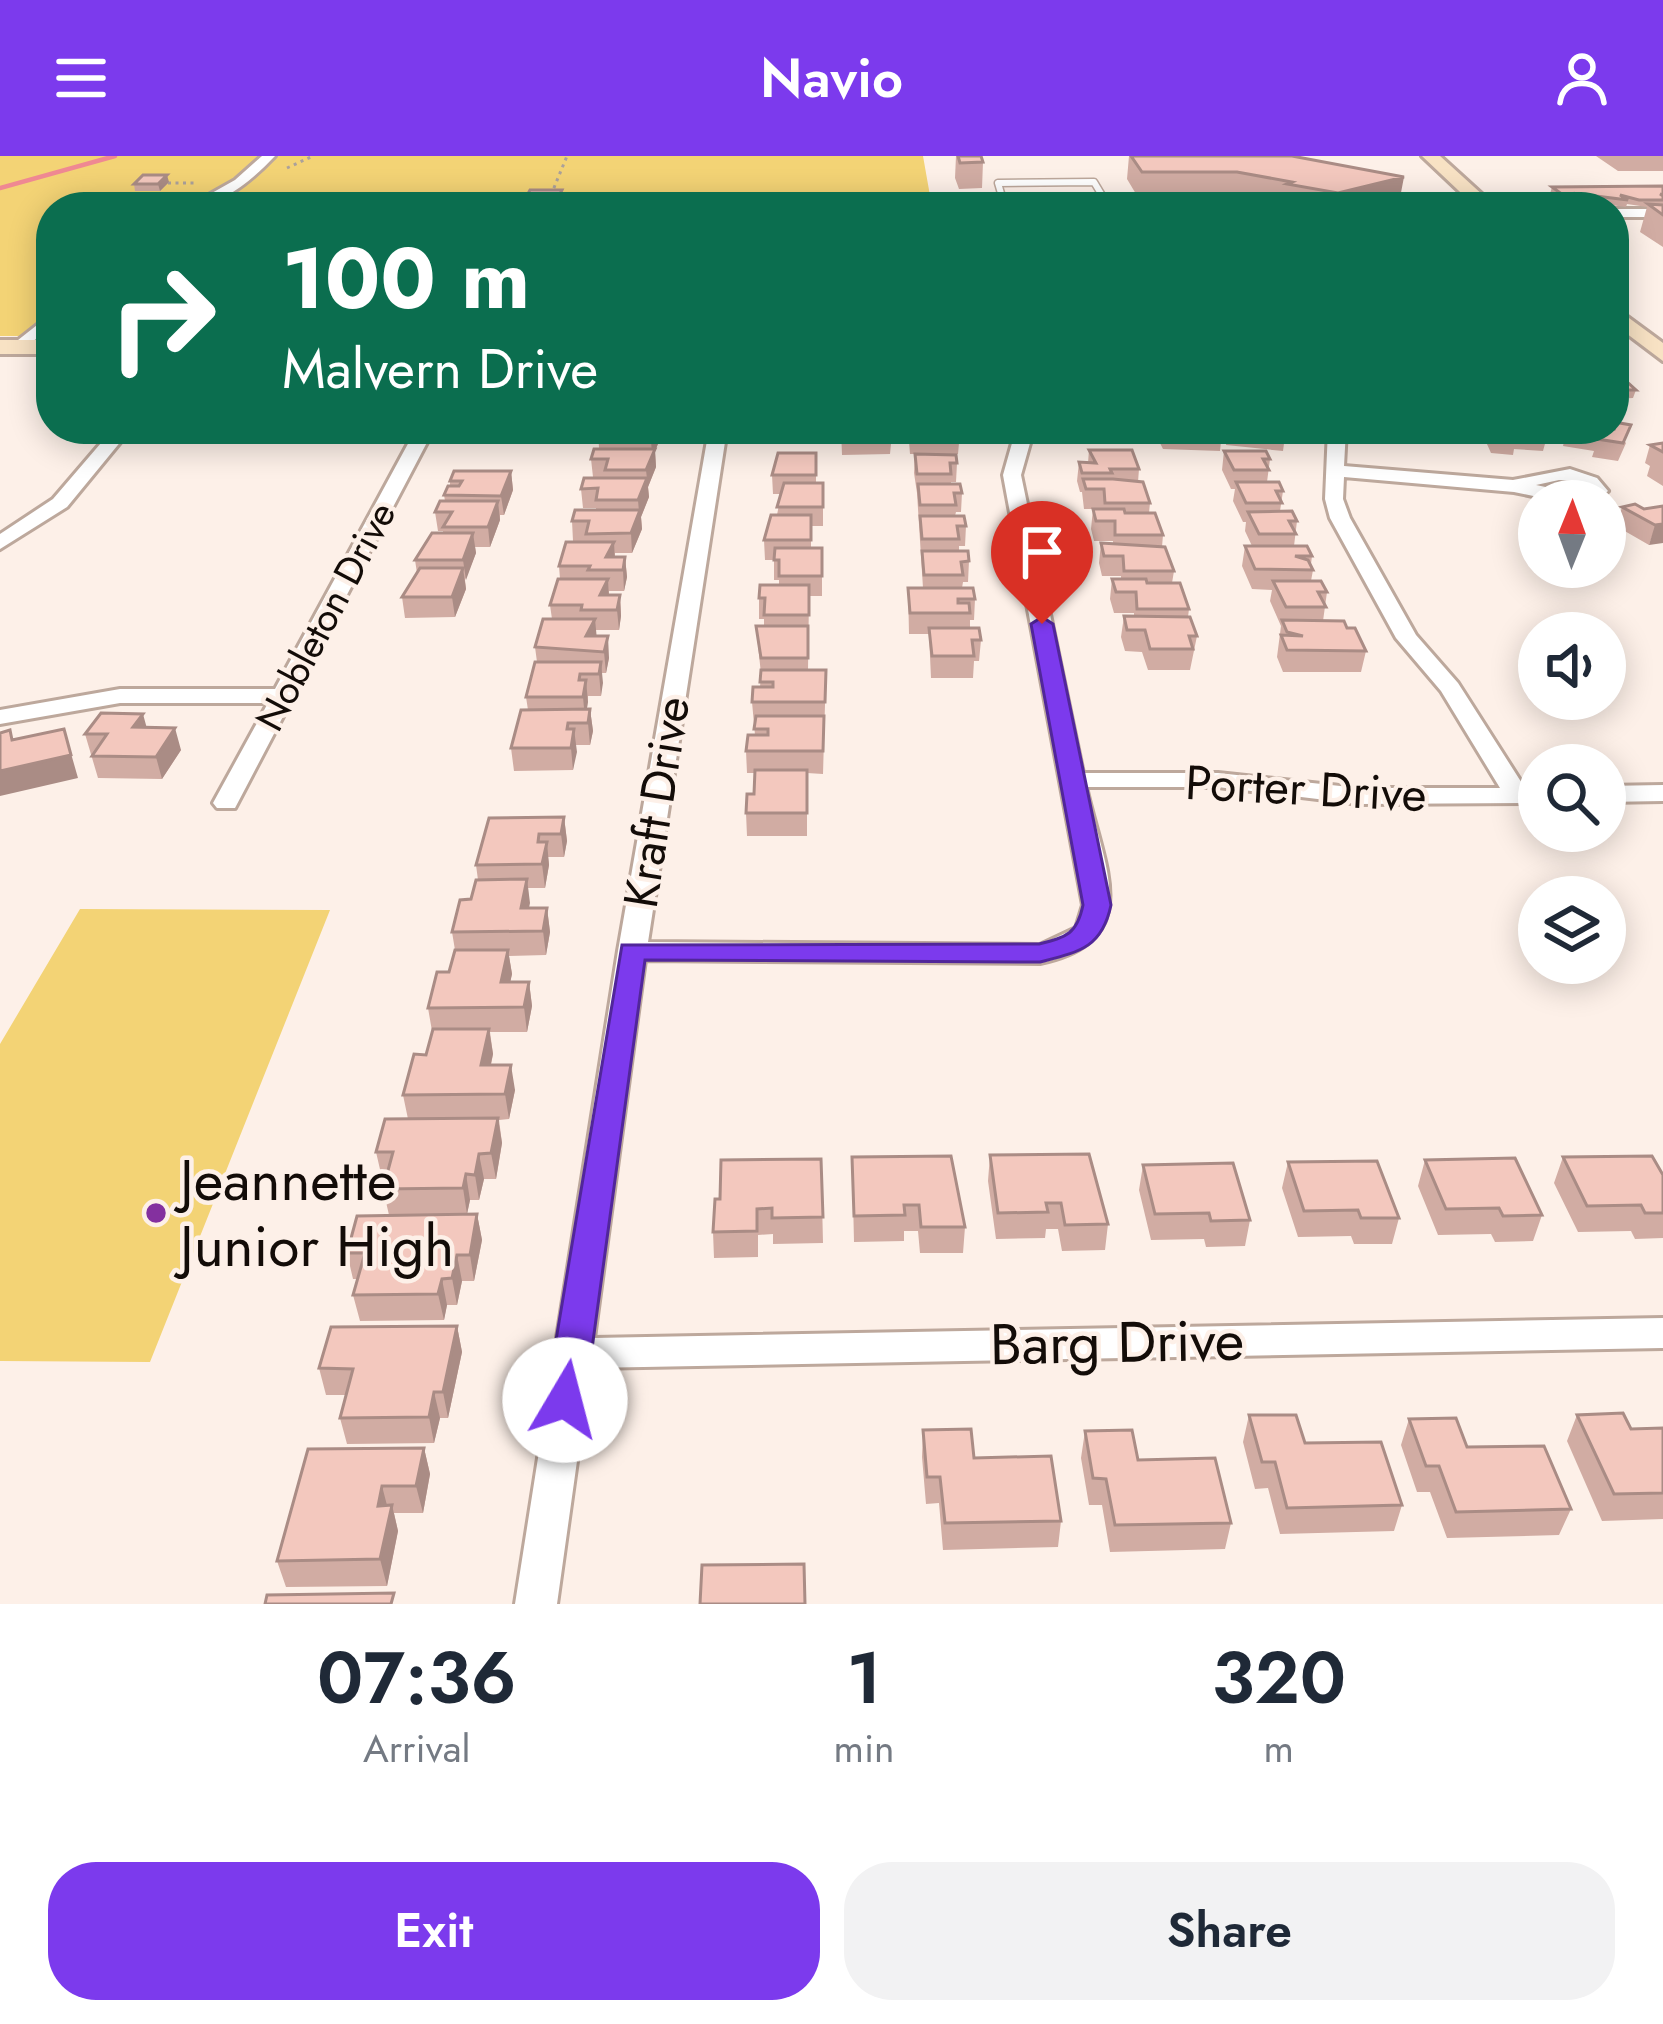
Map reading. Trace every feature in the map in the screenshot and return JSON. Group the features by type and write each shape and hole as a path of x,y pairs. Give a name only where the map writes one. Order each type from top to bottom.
{"main road":[{"path":"1430,156 1470,192"},
{"path":"1652,335 1663,355"}],"street":[{"path":"222,192 269,156"},
{"path":"1629,213 1663,213"},
{"path":"9,347 36,328"},
{"path":"0,543 60,503 109,444"},
{"name":"Nobleton Drive","path":"226,803 417,444"},
{"name":"Kraft Drive","path":"536,1604 632,951 716,444"},
{"path":"632,951 1061,950 1080,942 1092,929 1097,905 1012,475 1021,444"},
{"path":"1337,444 1336,508 1400,627 1518,781"},
{"path":"1336,471 1514,486"},
{"path":"0,717 121,696 283,696"},
{"name":"Porter Drive","path":"1073,780 1218,780 1359,796 1518,795"},
{"path":"1626,794 1663,793"},
{"name":"Barg Drive","path":"572,1353 1663,1333"}],"lane":[{"path":"1001,192 998,183 1094,182 1100,192"}],"path":[{"path":"552,192 567,156"}],"shaded area":[{"path":"0,156 923,156 929,192 36,192 36,336 0,336"},
{"path":"80,909 330,910 150,1362 0,1361 0,1044"}],"building":[{"path":"958,156 981,156 983,162 960,163"},
{"path":"1131,156 1292,156 1404,177 1332,192 1237,172 1142,172"},
{"path":"143,175 167,175 158,184 134,184"},
{"path":"1663,186 1663,200 1639,200 1629,197 1629,192 1559,192 1552,187"},
{"path":"594,449 655,449 646,470 605,470 608,459 591,459"},
{"path":"1089,450 1132,450 1139,469 1082,473 1079,462 1096,463"},
{"path":"1224,451 1266,451 1270,459 1263,459 1269,470 1234,470"},
{"path":"778,453 816,453 816,475 772,475"},
{"path":"915,454 956,455 957,463 950,463 951,474 917,474"},
{"path":"454,471 511,471 501,496 444,495 448,486 459,486 462,481 450,481"},
{"path":"584,478 647,478 638,500 596,500 598,488 581,489"},
{"path":"1083,479 1143,482 1150,503 1105,503 1104,489 1086,489"},
{"path":"1236,482 1279,482 1283,491 1276,491 1282,503 1246,503"},
{"path":"784,483 823,483 823,507 777,507"},
{"path":"918,484 960,484 962,493 954,493 956,505 920,505"},
{"path":"440,501 498,501 488,527 443,527 452,512 435,512"},
{"path":"1626,506 1663,506 1663,524 1655,525"},
{"path":"1093,509 1155,513 1163,535 1115,535 1115,521 1096,521"},
{"path":"575,510 640,510 631,533 586,534 589,521 572,521"},
{"path":"1292,511 1297,521 1289,521 1296,534 1259,534 1248,512"},
{"path":"771,515 811,515 811,540 764,540"},
{"path":"920,516 964,516 966,526 957,526 959,539 922,539"},
{"path":"432,533 473,533 463,560 415,560"},
{"path":"566,542 614,542 606,557 625,557 623,570 559,566"},
{"path":"1101,543 1165,547 1174,571 1124,571 1123,556 1104,556"},
{"path":"1245,546 1307,546 1312,556 1295,556 1308,560 1313,570 1255,569"},
{"path":"775,548 822,548 822,576 779,576"},
{"path":"922,551 968,551 969,561 961,562 963,575 924,575"},
{"path":"420,568 463,568 452,597 402,597"},
{"path":"558,579 608,579 600,595 620,595 617,610 550,605"},
{"path":"1112,579 1180,583 1189,609 1137,609 1136,592 1116,592"},
{"path":"1273,581 1321,581 1327,592 1318,592 1326,607 1286,607"},
{"path":"760,585 809,585 809,615 764,615"},
{"path":"908,588 973,588 975,599 958,599 958,603 969,603 970,613 910,613"},
{"path":"1124,616 1190,617 1197,636 1189,636 1193,649 1150,649 1145,630 1127,630"},
{"path":"543,619 595,619 586,636 608,636 604,652 535,647"},
{"path":"1282,620 1344,621 1347,628 1355,628 1366,651 1287,650 1281,635 1303,636 1287,632"},
{"path":"756,626 808,626 808,658 761,658"},
{"path":"929,628 979,628 981,640 972,640 974,656 932,656"},
{"path":"535,662 601,662 599,674 580,674 579,680 586,680 583,697 526,697"},
{"path":"761,670 826,670 825,702 752,702 753,687 773,687 773,682 760,682"},
{"path":"590,709 588,723 568,723 567,729 574,729 571,748 511,748 521,710"},
{"path":"101,713 143,714 133,727 175,728 156,757 92,756 107,734 85,734"},
{"path":"756,716 824,716 823,751 746,751 748,735 768,735 768,729 754,729"},
{"path":"64,729 71,755 0,771 0,733 10,730 12,740"},
{"path":"755,770 807,770 807,813 746,813 747,794 754,794"},
{"path":"564,817 561,834 539,834 538,842 547,842 542,864 476,865 489,818"},
{"path":"527,879 521,908 547,908 543,931 452,932 460,900 471,899 476,880"},
{"path":"455,950 508,950 501,982 529,982 524,1007 428,1008 437,972 449,972"},
{"path":"433,1029 489,1029 481,1065 511,1065 505,1094 403,1095 414,1054 426,1055"},
{"path":"498,1118 491,1153 479,1154 475,1175 466,1174 463,1188 383,1189 393,1152 376,1152 385,1119"},
{"path":"1089,1154 1108,1224 1065,1225 1061,1203 1046,1203 1048,1212 998,1213 990,1155"},
{"path":"951,1156 965,1227 921,1227 919,1205 904,1205 905,1215 854,1216 852,1157"},
{"path":"1652,1156 1663,1175 1663,1213 1645,1213 1641,1205 1587,1206 1563,1157"},
{"path":"1515,1158 1542,1215 1503,1216 1499,1208 1446,1209 1425,1160"},
{"path":"821,1159 823,1217 772,1218 772,1208 757,1209 757,1231 713,1232 721,1160"},
{"path":"1377,1161 1399,1218 1361,1218 1358,1210 1304,1211 1288,1162"},
{"path":"1233,1163 1250,1220 1211,1221 1209,1213 1155,1214 1143,1165"},
{"path":"477,1214 470,1255 457,1255 452,1278 442,1279 438,1294 353,1295 365,1253 347,1253 357,1216"},
{"path":"457,1326 443,1392 434,1392 429,1417 340,1418 353,1369 319,1368 331,1327"},
{"path":"1623,1413 1631,1429 1663,1428 1663,1493 1614,1494 1577,1415"},
{"path":"1249,1415 1296,1415 1305,1443 1381,1442 1402,1505 1287,1508 1275,1462 1262,1462"},
{"path":"1456,1418 1467,1447 1544,1446 1571,1509 1456,1512 1439,1466 1426,1466 1409,1419"},
{"path":"971,1429 974,1458 1051,1456 1061,1521 945,1523 940,1477 927,1477 923,1430"},
{"path":"1132,1430 1138,1460 1215,1458 1231,1523 1115,1525 1106,1479 1093,1478 1085,1431"},
{"path":"424,1448 416,1486 382,1486 378,1506 392,1505 380,1559 277,1561 308,1449"},
{"path":"804,1564 805,1604 700,1604 702,1565"},
{"path":"394,1593 391,1604 265,1604 267,1595"}],"waterway":[{"path":"0,188 115,156"}],"place":[{"name":"Jeannette Junior High","path":"156,1213"}],"route":[{"path":"565,1400 632,951 1040,953 1080,942 1092,929 1097,905 1042,624"}]}
